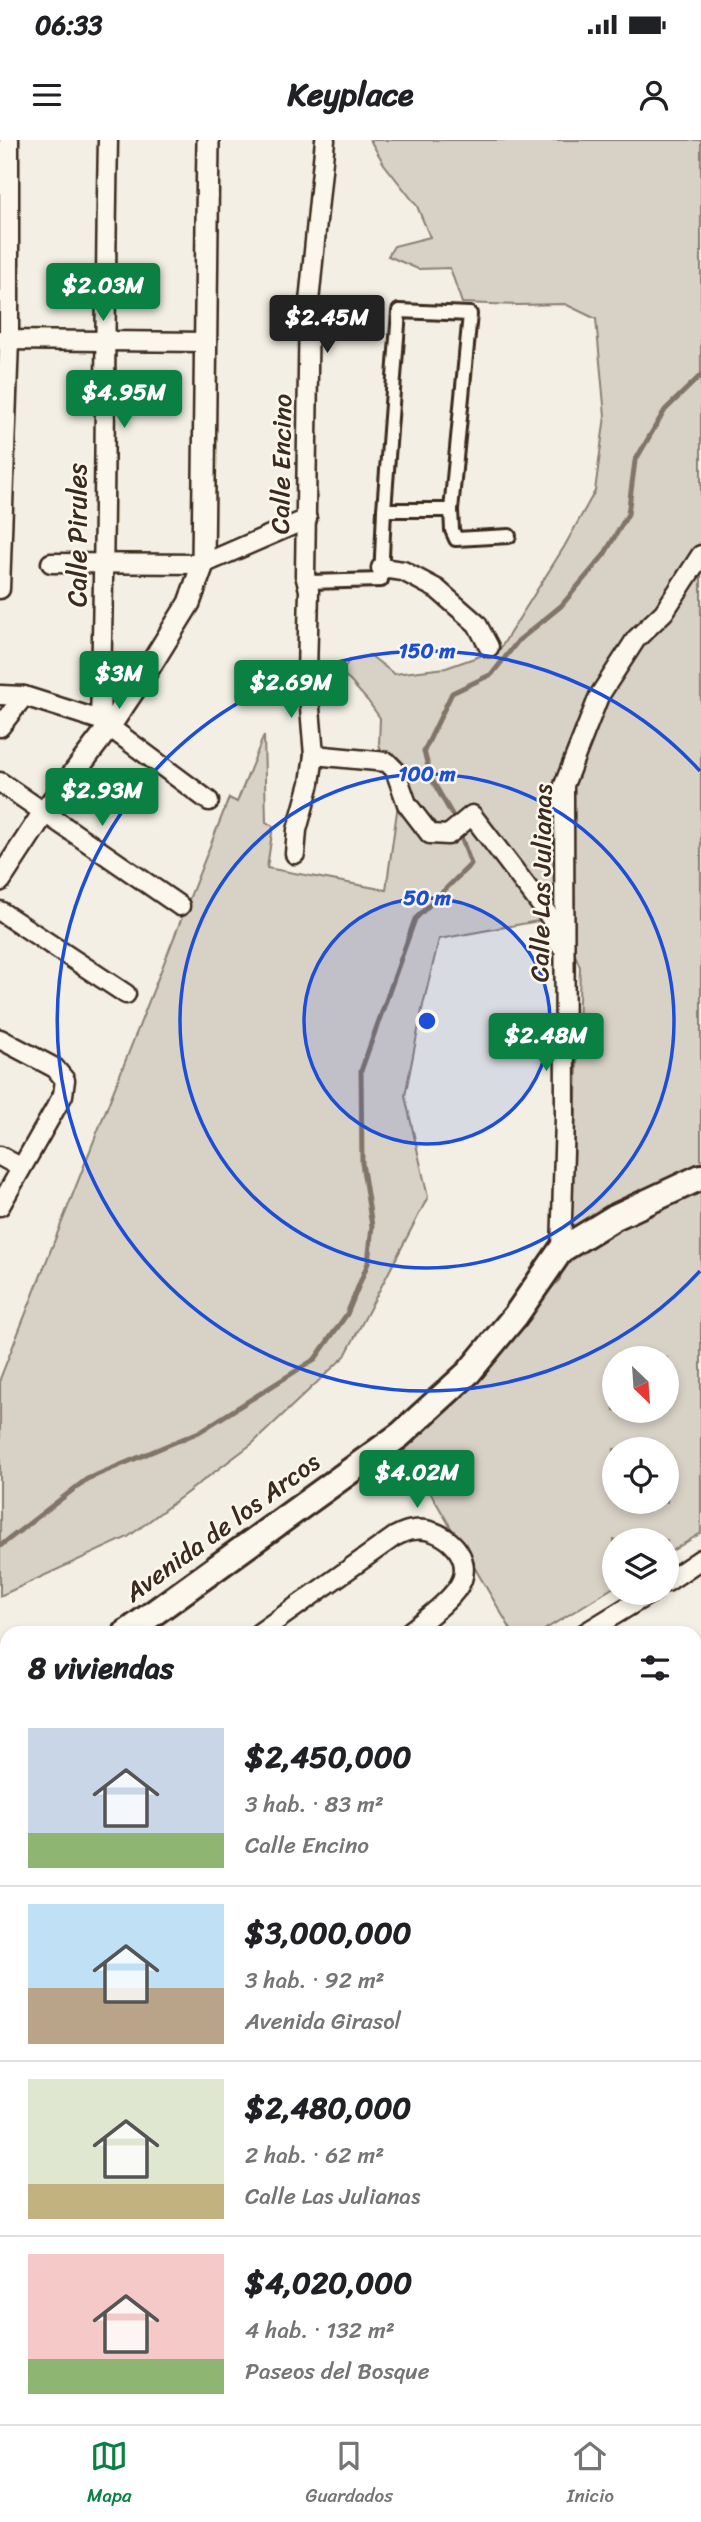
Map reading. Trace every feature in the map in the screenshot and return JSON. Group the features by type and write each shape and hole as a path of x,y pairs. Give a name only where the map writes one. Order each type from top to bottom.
{"main road":[{"name":"Avenida de los Arcos","path":"136,1626 400,1435 469,1372 516,1315 561,1250 615,1217 701,1177"}],"street":[{"path":"0,589 9,140"},
{"name":"Calle Pirules","path":"104,724 104,342 108,140"},
{"path":"0,880 104,724 190,603 203,565 208,140"},
{"name":"Calle Encino","path":"295,854 297,830 310,783 314,755 307,697 309,590 305,575 309,302 325,140"},
{"path":"381,574 399,311 470,314 451,510 452,530 456,540 509,536"},
{"path":"4,340 206,342"},
{"path":"384,510 451,510"},
{"path":"51,563 203,565 307,519"},
{"name":"Calle Las Julianas","path":"561,1250 565,1118 564,785 599,696 636,639 664,612 701,555"},
{"path":"307,578 310,582 403,571 437,589 477,624 489,647"},
{"path":"0,695 24,696 104,724 209,801"},
{"path":"0,727 24,696"},
{"path":"314,755 387,762 395,769 407,804 430,834 450,833 472,815 523,880 556,929 565,976"},
{"path":"0,782 180,906"},
{"path":"0,911 126,994"},
{"path":"0,1039 55,1068 65,1080 63,1095 0,1206"},
{"path":"0,1156 20,1167"},
{"path":"269,1626 394,1537 415,1529 437,1533 451,1541 465,1567 462,1581 446,1600 416,1626"},
{"path":"679,1574 701,1559"},
{"path":"596,1626 631,1605"}],"shaded area":[{"path":"370,140 701,140 701,1533 679,1547 679,1528 602,1528 602,1594 550,1626 509,1626 404,1448 560,1279 574,1164 580,967 560,917 439,939 405,1096 428,1197 345,1356 253,1443 128,1537 0,1596 0,1379 229,798 237,802 264,735 266,822 273,826 267,868 386,890 398,804 379,744 380,718 342,672 349,660 370,655 394,674 446,668 500,649 564,547 595,491 605,416 596,319 565,304 462,303 450,268 418,269 388,256 394,246 430,237 417,206 384,164"}],"waterway":[{"path":"0,1546 87,1479 199,1432 315,1359 347,1314 368,1263 372,1226 362,1163 361,1071 415,919 471,864 454,818 431,778 424,751 452,693 492,674 518,641 561,606 604,555 628,514 635,461 665,410 701,375"}]}
